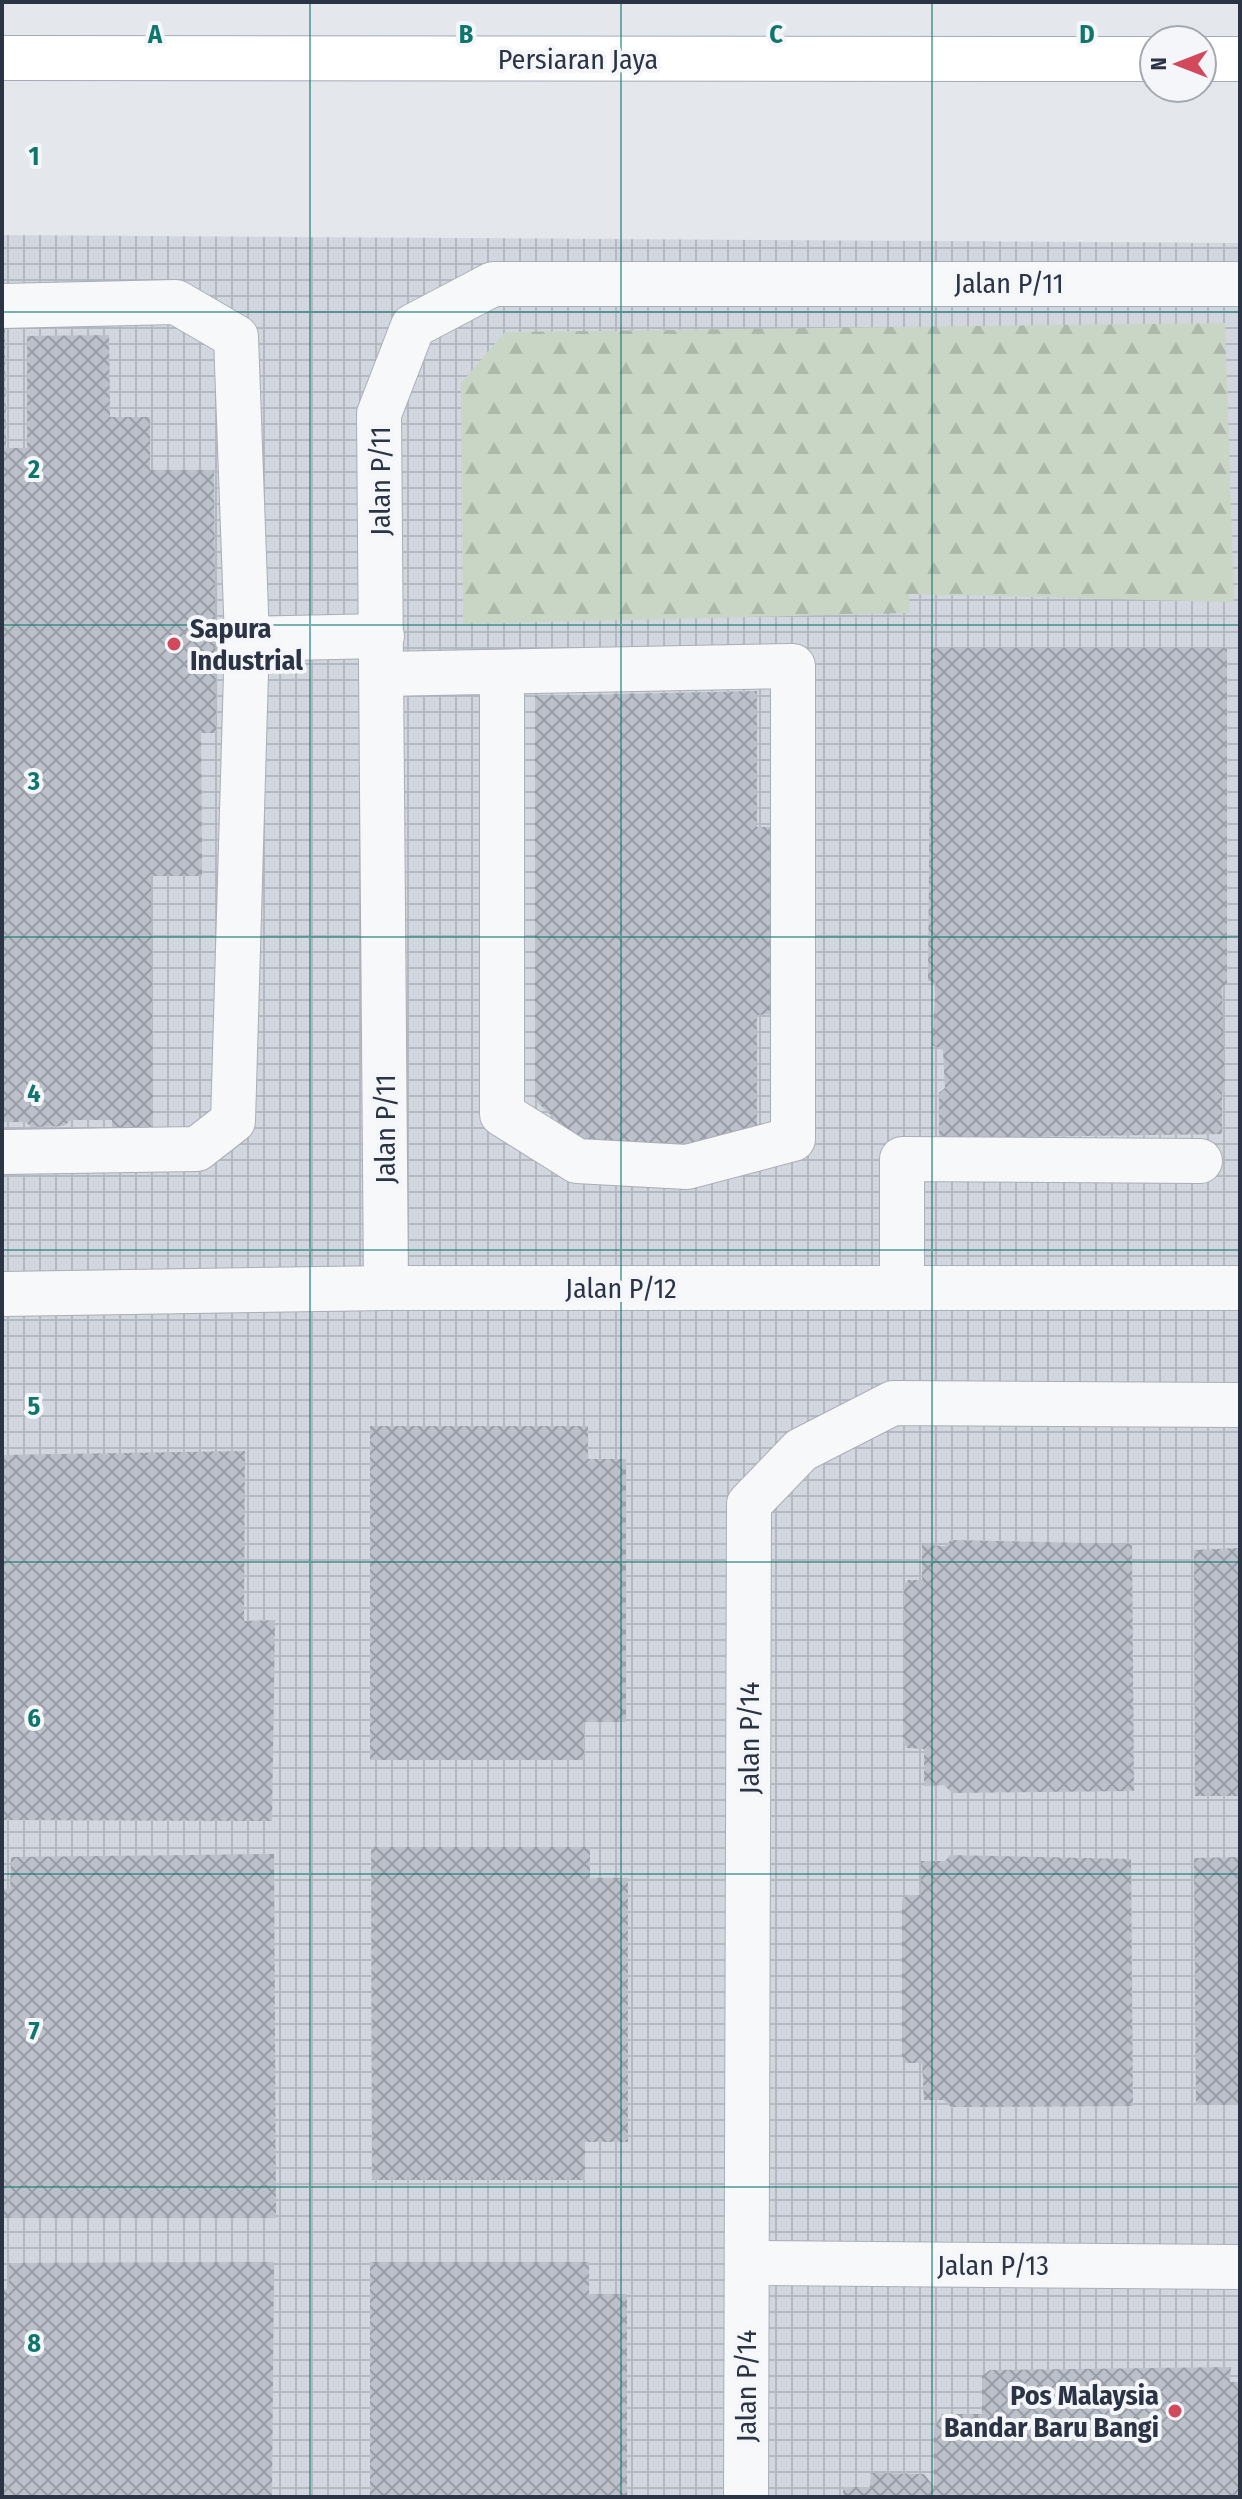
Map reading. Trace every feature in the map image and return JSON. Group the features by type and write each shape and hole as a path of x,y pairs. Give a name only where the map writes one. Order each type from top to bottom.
{"main road":[{"name":"Persiaran Jaya","path":"2,58 1138,59"},
{"path":"1218,59 1240,59"}],"street":[{"name":"Jalan P/11","path":"386,1288 379,414 413,326 493,284 1240,284"},
{"path":"2,306 176,302 236,337 247,639 233,1121 197,1149 2,1152"},
{"path":"247,639 502,672 793,666 793,1139 687,1167 577,1161 502,1114 502,672"},
{"path":"902,1288 902,1159 1200,1161"},
{"name":"Jalan P/12","path":"2,1294 386,1288 1240,1288"},
{"name":"Jalan P/14","path":"746,2497 749,1504 801,1450 893,1403 1240,1405"},
{"name":"Jalan P/13","path":"747,2263 1240,2267"}],"shaded area":[{"path":"2,235 1240,243 1240,2497 2,2497"}],"green space":[{"path":"1225,323 1234,602 909,594 910,613 463,624 461,383 505,332"}],"building":[{"path":"2,324 5,324 6,448 27,448 27,336 109,335 110,417 150,417 150,470 214,470 216,733 201,733 202,876 151,876 153,1139 112,1139 112,1120 71,1120 64,1126 31,1127 26,1122 2,1122"},
{"path":"931,648 1227,648 1227,983 1222,987 1225,1092 1222,1093 1222,1134 939,1138 939,1093 945,1088 943,1050 932,1045 936,983 928,981"},
{"path":"757,691 757,827 773,827 771,1014 757,1015 757,1143 581,1144 535,1100 535,696"},
{"path":"370,1426 588,1426 588,1459 626,1459 626,1722 584,1722 584,1760 370,1760"},
{"path":"245,1451 244,1621 275,1620 272,1821 2,1820 2,1455"},
{"path":"951,1540 1132,1544 1134,1791 952,1793 944,1785 924,1786 924,1749 907,1748 903,1741 904,1585 908,1580 922,1580 922,1545 945,1546"},
{"path":"1240,1548 1240,1796 1195,1796 1194,1550"},
{"path":"371,1847 590,1847 590,1878 628,1878 628,2142 585,2142 585,2180 372,2180"},
{"path":"274,1854 276,2218 2,2218 2,1889 10,1889 11,1857"},
{"path":"950,1855 1131,1859 1133,2106 951,2107 943,2100 924,2100 922,2063 906,2063 902,2056 902,1900 907,1895 921,1895 921,1861 945,1861"},
{"path":"1240,1857 1240,2105 1196,2105 1194,1858"},
{"path":"274,2262 272,2497 2,2497 2,2289 9,2289 9,2263"},
{"path":"370,2262 589,2262 589,2294 627,2294 627,2497 370,2497"},
{"path":"1231,2367 1230,2382 1240,2382 1240,2497 843,2497 843,2487 870,2487 871,2473 924,2474 934,2487 934,2428 942,2414 982,2414 982,2376 990,2370"}],"place":[{"name":"Sapura Industrial","path":"174,644"},
{"name":"Pos Malaysia Bandar Baru Bangi","path":"1175,2411"}]}
